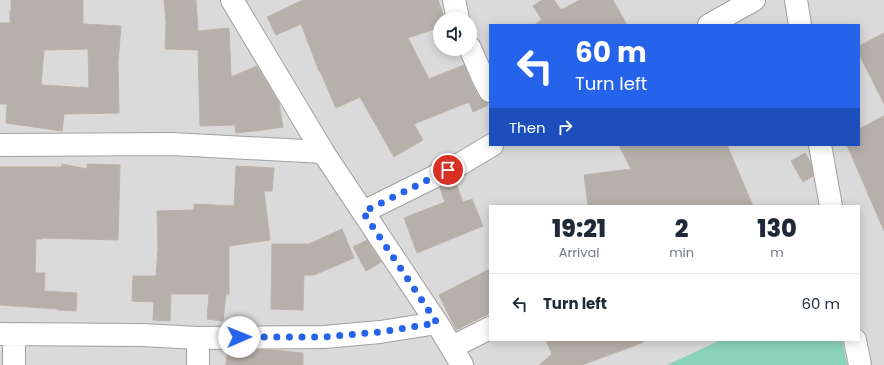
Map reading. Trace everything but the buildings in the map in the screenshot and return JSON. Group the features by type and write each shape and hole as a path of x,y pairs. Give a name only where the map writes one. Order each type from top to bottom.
{"street":[{"path":"232,0 322,152 437,323 457,356 489,329"},
{"path":"454,0 457,12"},
{"path":"711,24 754,0"},
{"path":"796,0 800,24"},
{"path":"473,56 489,89"},
{"path":"0,145 172,144 322,152"},
{"path":"363,212 462,163 490,146"},
{"path":"820,146 831,205"},
{"path":"14,365 7,334 142,335 198,338 324,337 380,332 437,323"},
{"path":"198,338 198,365"},
{"path":"854,341 860,365"}],"shaded area":[{"path":"0,0 884,0 884,365 0,365"}],"green space":[{"path":"719,341 842,341 847,365 667,365"}],"route":[{"path":"239,337 324,337 380,332 437,323 363,212 448,170"}]}
